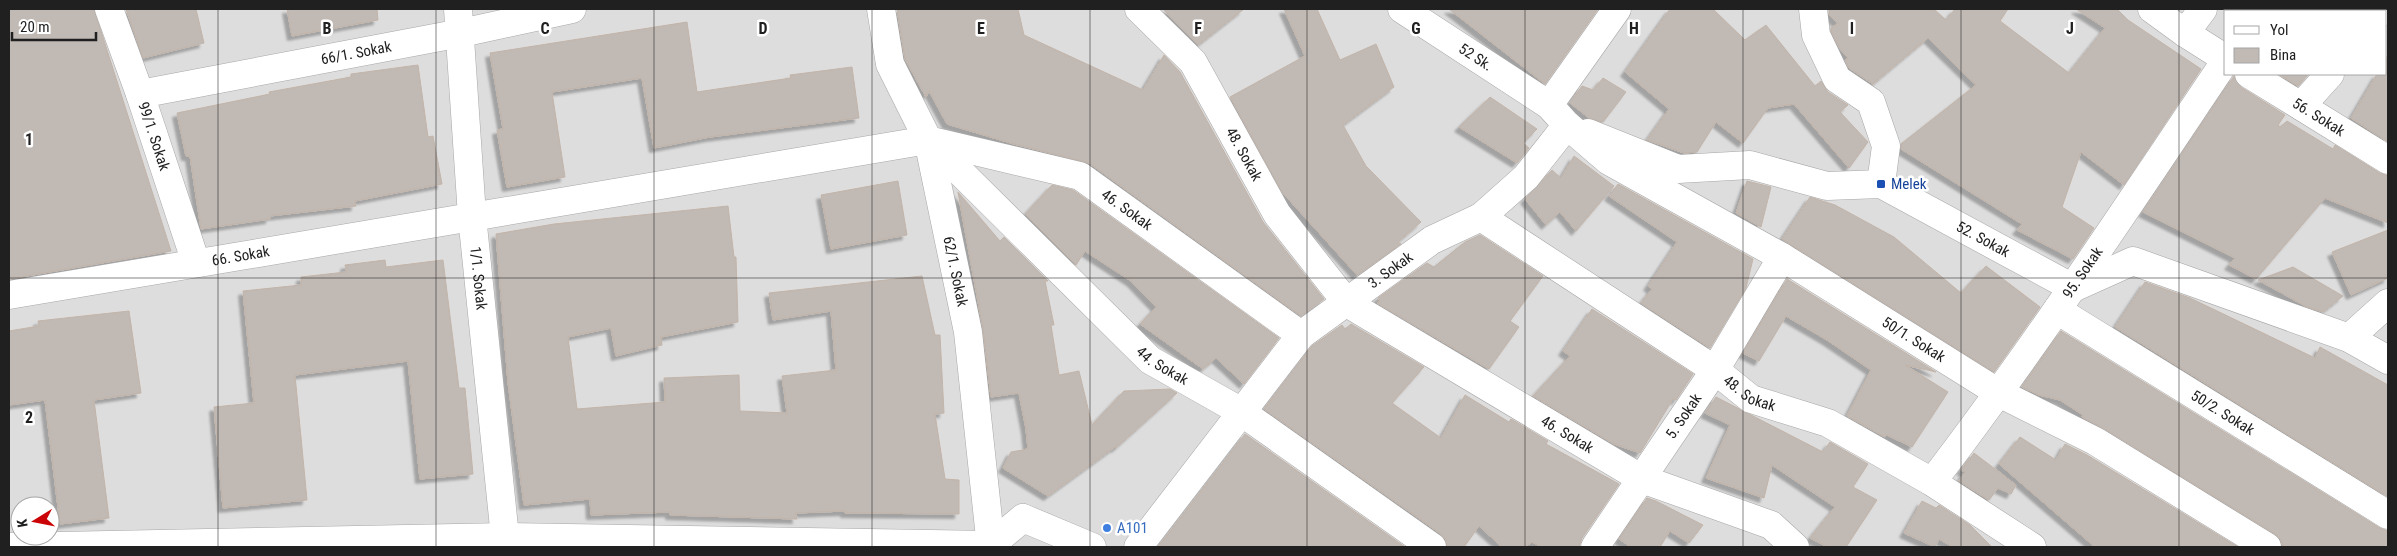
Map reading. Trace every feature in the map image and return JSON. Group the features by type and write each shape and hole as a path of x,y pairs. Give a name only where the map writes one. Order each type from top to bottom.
{"street":[{"name":"99/1. Sokak","path":"109,9 140,94 196,263"},
{"name":"66/1. Sokak","path":"140,94 460,21 572,9"},
{"name":"62/1. Sokak","path":"881,9 890,64 928,140 968,332 991,546"},
{"name":"48. Sokak","path":"1139,9 1193,62 1277,214 1347,303"},
{"name":"52 Sk.","path":"1402,9 1548,105"},
{"path":"1618,9 1548,105 1567,125 1678,169 1750,165 1827,186 1881,184 1886,146 1871,102 1836,79 1816,35 1813,9"},
{"path":"2152,9 2224,58"},
{"path":"2185,33 2203,9"},
{"name":"1/1. Sokak","path":"460,21 472,216 506,542"},
{"name":"95. Sokak","path":"1932,482 1999,393 2073,288 2224,62"},
{"name":"56. Sokak","path":"2251,75 2388,160"},
{"path":"2301,106 2329,75"},
{"name":"3. Sokak","path":"1138,547 1240,411 1301,335 1432,240 1481,217 1526,177 1567,125"},
{"name":"50/1. Sokak","path":"1567,125 1609,161 1782,257 1999,393 2095,441 2267,547"},
{"name":"66. Sokak","path":"9,296 928,140"},
{"name":"46. Sokak","path":"928,140 1080,176 1301,335"},
{"name":"44. Sokak","path":"928,140 1150,360 1240,411 1432,547"},
{"name":"52. Sokak","path":"1881,184 2073,288"},
{"name":"48. Sokak","path":"1481,217 1715,370 1751,399 1828,423 1932,482 1996,536 2032,547"},
{"name":"5. Sokak","path":"1595,547 1715,370 1782,257"},
{"path":"2073,288 2133,261 2349,338 2388,360"},
{"name":"46. Sokak","path":"1347,303 1642,479 1771,524 1795,547"},
{"path":"2349,338 2388,303"},
{"name":"50/2. Sokak","path":"2057,310 2388,515"},
{"path":"9,547 506,542 991,546 1024,518 1092,547"}],"shaded area":[{"path":"9,9 2388,9 2388,547 9,547"}],"building":[{"path":"9,9 94,9 171,251 9,279"},
{"path":"126,9 196,9 204,43 143,58"},
{"path":"287,9 377,9 378,20 292,36"},
{"path":"897,9 1018,9 1024,35 1143,90 1164,55 1180,72 1263,222 1324,299 1301,316 1089,163 1014,144 947,124 929,91 926,97 905,59"},
{"path":"1163,9 1244,9 1198,45"},
{"path":"1284,9 1317,9 1340,60 1376,44 1394,87 1343,125 1366,166 1421,222 1398,242 1401,244 1357,275 1282,192 1230,97 1305,56"},
{"path":"1449,9 1598,9 1545,84"},
{"path":"1670,9 1713,9 1745,40 1766,25 1815,86 1821,81 1828,92 1848,105 1840,112 1868,142 1849,168 1794,104 1768,108 1743,143 1716,122 1697,152 1684,153 1647,140 1669,109 1625,72"},
{"path":"1829,9 1934,9 1946,20 1955,9 2008,9 2000,21 2069,73 2105,28 2076,9 2117,9 2128,20 2201,69 2124,185 2081,152 2062,207 2094,228 2073,259 2017,230 2022,224 1901,149 1901,144 1976,85 1928,38 1873,84 1849,68 1845,60 1848,58 1840,49 1831,31 1831,28 1838,23 1829,15"},
{"path":"687,22 697,92 791,78 790,75 852,67 859,118 710,137 654,148 642,78 552,92 565,177 507,187 497,130 503,129 490,53"},
{"path":"2388,54 2388,142 2351,118 2376,75 2387,75"},
{"path":"418,65 428,137 433,136 442,184 355,201 356,206 270,216 270,219 201,229 190,156 186,156 177,113 270,94 269,92 351,77 351,74"},
{"path":"2280,75 2308,75 2298,86"},
{"path":"2234,76 2241,87 2285,115 2278,125 2280,127 2287,121 2333,149 2335,145 2388,176 2388,223 2325,198 2256,279 2229,265 2235,258 2143,212"},
{"path":"1603,78 1626,92 1603,122 1589,118 1570,103 1582,86 1593,90"},
{"path":"1490,97 1537,129 1523,143 1529,148 1517,163 1459,127"},
{"path":"1574,156 1614,186 1576,231 1560,212 1546,225 1525,199 1552,170 1561,178"},
{"path":"898,181 907,235 831,249 821,195"},
{"path":"1747,181 1771,187 1761,227 1736,213"},
{"path":"1618,184 1753,259 1746,288 1710,348 1641,303 1652,289 1648,286 1677,242 1609,196"},
{"path":"1052,185 1073,190 1279,338 1244,384 1216,358 1203,369 1140,324 1156,307 1131,281 1085,251 1076,265 1025,214"},
{"path":"958,192 1000,241 1004,237 1048,281 1045,281 1054,325 1051,325 1059,375 1079,371 1092,425 1124,391 1170,389 1177,393 1116,448 1048,496 1003,468 1011,452 1028,449 1026,429 1019,393 991,397 983,329"},
{"path":"1810,197 1835,205 1894,237 1961,293 1986,266 2040,307 1994,372 1782,239"},
{"path":"728,206 734,257 736,257 738,322 661,337 662,345 616,356 611,328 568,337 577,409 665,402 664,378 739,375 740,411 787,413 782,376 836,370 831,311 773,320 769,293 922,276 935,335 940,335 944,413 935,414 945,479 959,480 959,514 845,513 845,511 796,513 797,519 670,515 670,512 591,515 590,499 524,505 508,382 496,234 554,224"},
{"path":"2388,230 2388,278 2351,295 2332,252"},
{"path":"1480,235 1543,276 1510,321 1519,327 1489,369 1377,303 1380,301 1378,298 1427,263 1434,267 1465,242"},
{"path":"385,260 386,267 443,260 459,388 465,388 473,474 420,479 408,361 295,375 307,500 223,508 214,407 254,403 243,291 301,285 301,277 346,272 345,265"},
{"path":"2293,267 2343,296 2323,312 2307,307 2258,280"},
{"path":"1787,279 1936,372 1905,365 1948,392 1912,447 1887,435 1885,437 1847,416 1871,370 1827,340 1786,316 1759,361 1743,353"},
{"path":"2145,282 2190,298 2315,358 2320,347 2388,385 2388,497 2115,327"},
{"path":"1592,309 1693,374 1676,400 1673,399 1640,453 1614,444 1533,396 1570,356 1563,351"},
{"path":"129,311 141,393 94,400 109,518 60,524 60,496 57,496 45,400 9,405 9,331 39,326 38,321"},
{"path":"1351,324 1424,367 1392,403 1441,438 1465,395 1509,422 1511,419 1548,441 1546,444 1619,484 1582,538 1579,547 1541,547 1532,542 1525,547 1502,547 1479,526 1464,547 1447,547 1446,540 1441,534 1264,409 1312,346 1342,325 1345,329"},
{"path":"2061,331 2380,528 2388,531 2388,547 2283,547 2281,540 2275,534 2082,417 2083,415 2060,400 2039,395 2022,387"},
{"path":"1716,397 1823,452 1830,442 1868,464 1853,487 1877,500 1846,547 1828,547 1810,538 1835,507 1772,465 1764,498 1706,478 1730,425 1705,413"},
{"path":"1245,434 1405,547 1158,547"},
{"path":"2020,437 2056,460 2065,444 2087,455 2238,547 2095,547 1999,464"},
{"path":"1974,453 2016,485 2011,494 1998,488 1989,500 1959,481 1965,472 1961,470"},
{"path":"1647,498 1703,525 1689,543 1670,531 1660,547 1631,547 1619,539"},
{"path":"1922,501 1936,508 1939,505 1970,525 1992,547 1953,547 1939,539 1935,547 1904,533"}],"place":[{"name":"Melek","path":"1881,184"},
{"name":"A101","path":"1107,528"}]}
